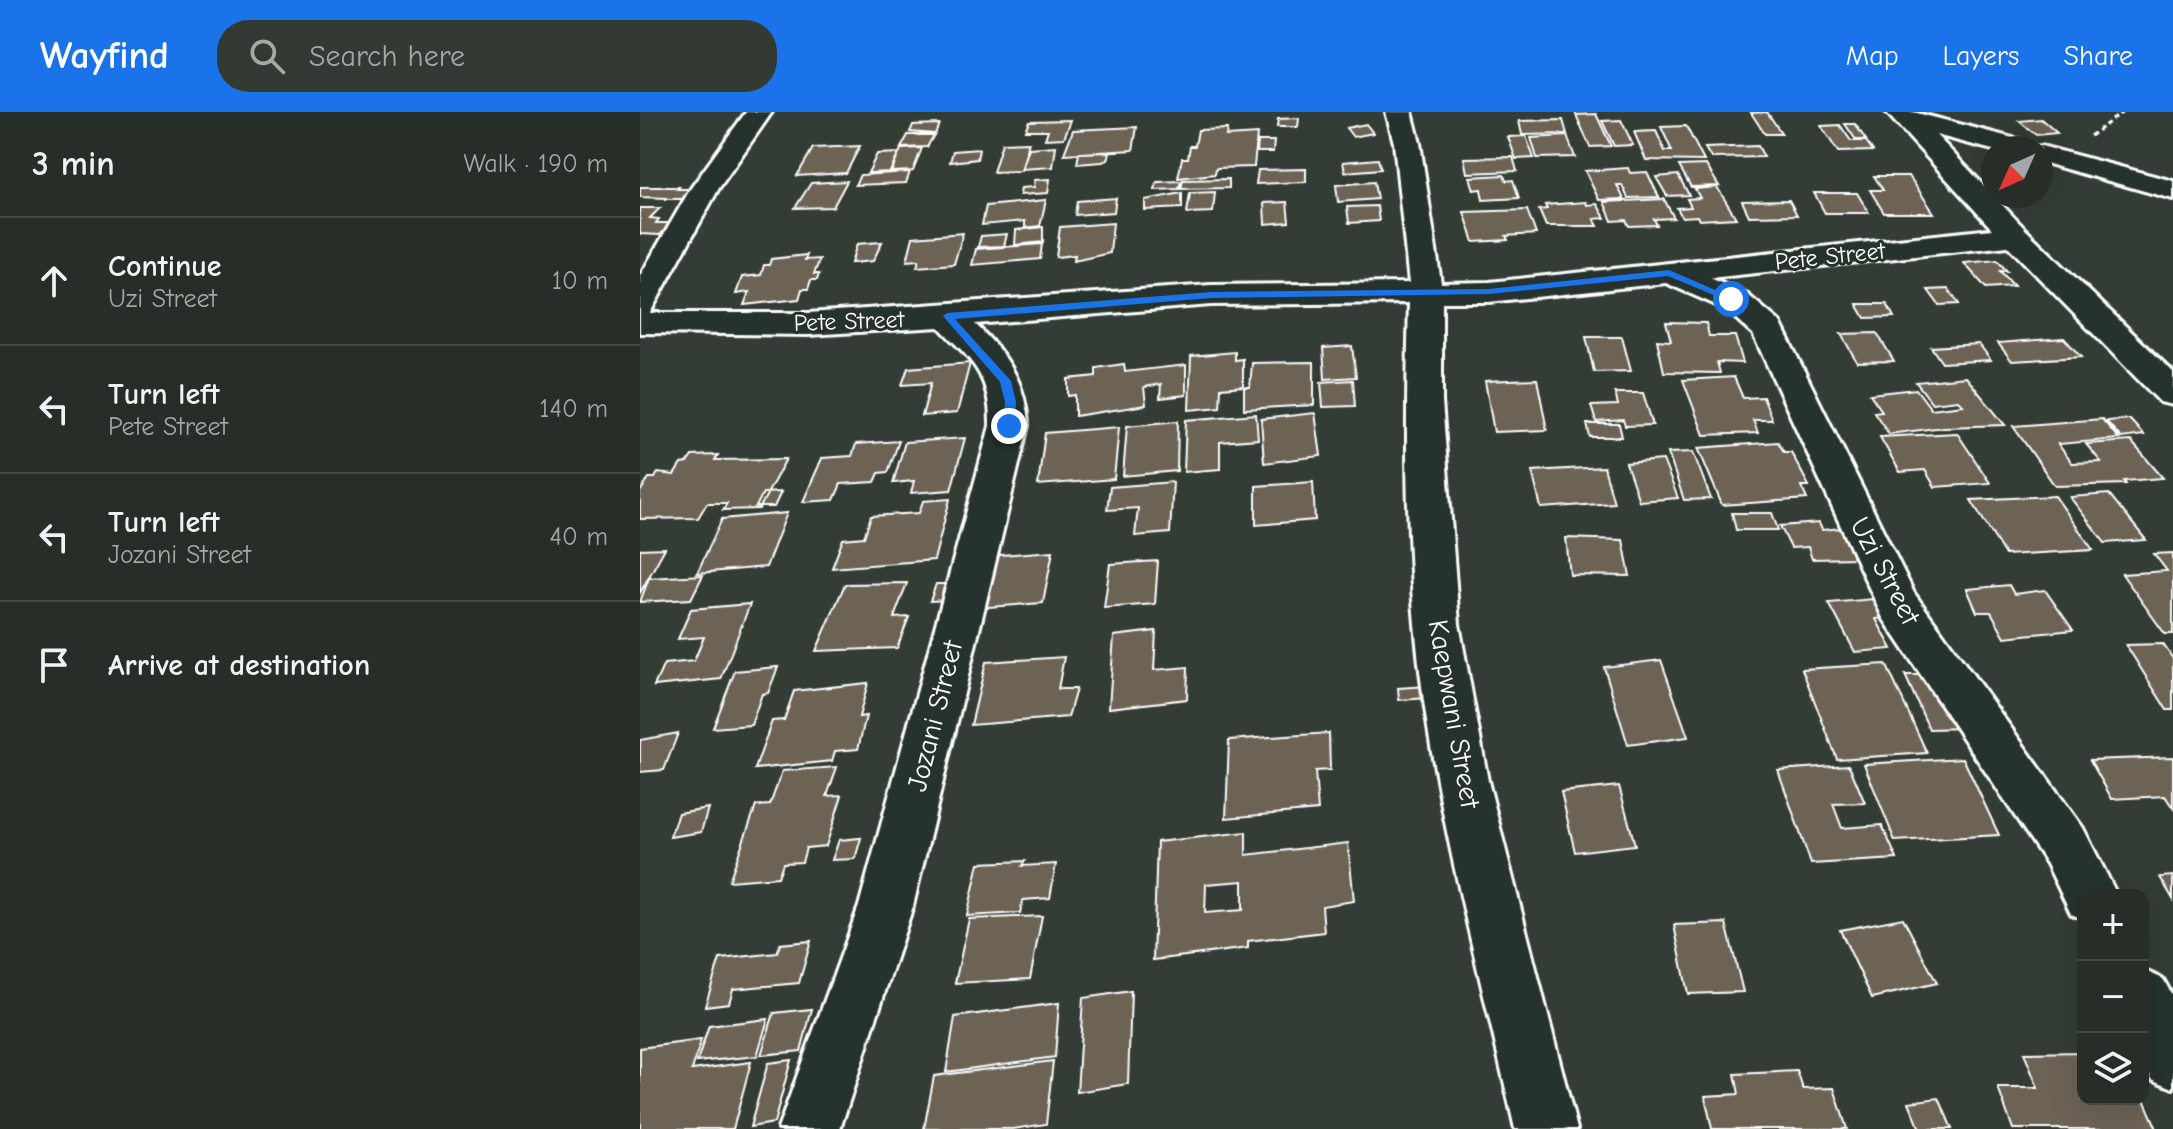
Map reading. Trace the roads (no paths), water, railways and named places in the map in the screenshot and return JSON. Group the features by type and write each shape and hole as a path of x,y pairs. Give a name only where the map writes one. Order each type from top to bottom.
{"street":[{"path":"640,305 705,188 759,112"},
{"name":"Kaepwani Street","path":"1399,112 1407,143 1426,291 1424,401 1437,624 1463,781 1546,1129"},
{"path":"1903,116 1981,138"},
{"path":"1903,116 2015,236 2173,393"},
{"path":"2053,157 2173,190"},
{"name":"Pete Street","path":"640,323 808,324 1211,295 1489,292 2015,236"},
{"path":"1768,330 1799,259"},
{"name":"Uzi Street","path":"1669,273 1731,299 1757,316 1768,330 1898,605 2065,846 2087,889"},
{"name":"Jozani Street","path":"809,1129 886,906 1009,426 1010,402 1005,381 947,316"},
{"path":"2149,1011 2173,1058"}]}
